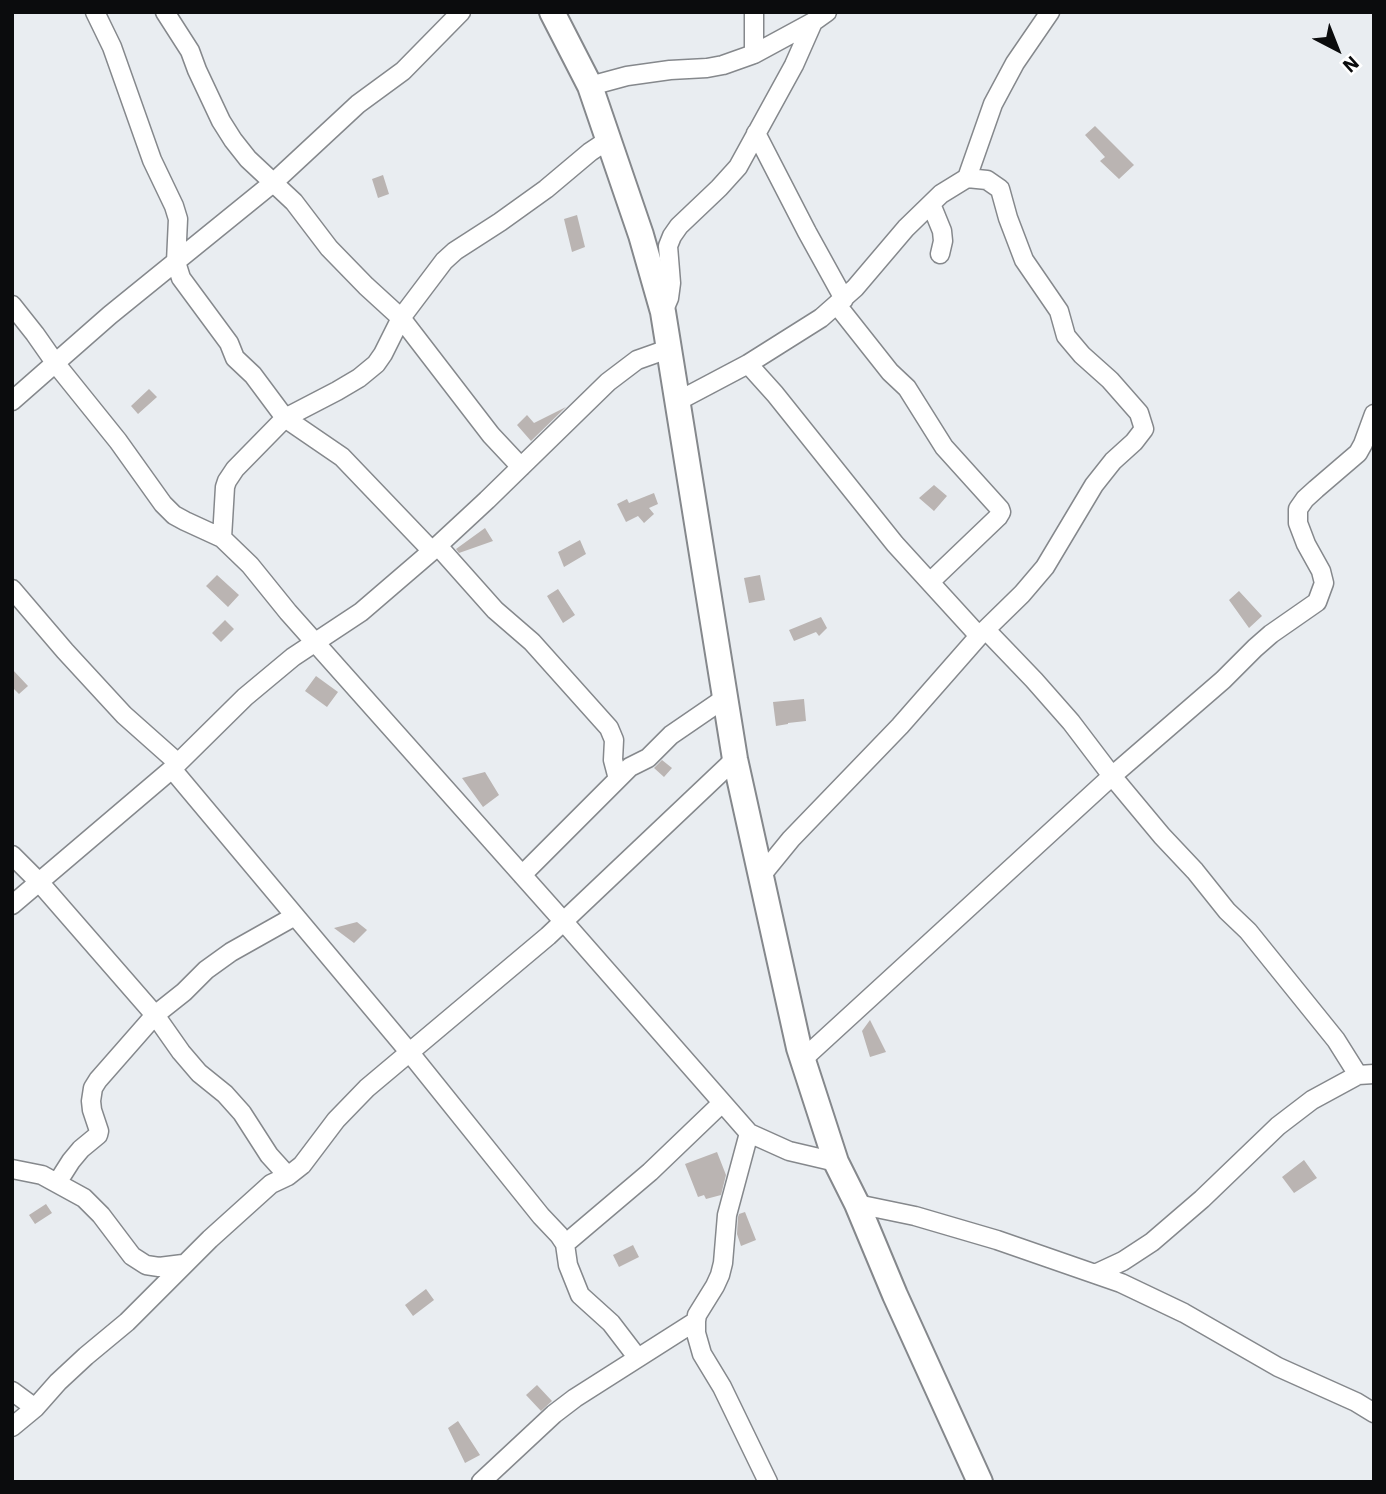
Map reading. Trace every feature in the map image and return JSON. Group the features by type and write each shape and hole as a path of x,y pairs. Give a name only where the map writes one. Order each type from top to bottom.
{"main road":[{"path":"552,12 590,86 663,312 735,759 803,1059 836,1162 980,1482"}],"street":[{"path":"95,12 112,47 152,160 174,206 178,219 176,261 181,278 229,343 234,358 253,375 285,418 342,457 495,610 532,642 609,728 614,740 613,760 618,779"},
{"path":"165,12 190,51 221,121 233,140 248,159 294,202 338,258 401,318 491,435 522,467"},
{"path":"12,401 110,315 274,182 358,104 403,71 461,12"},
{"path":"754,12 754,54"},
{"path":"678,401 748,364 821,318 841,302 906,228 952,186 967,177 993,104 1014,63 1050,12"},
{"path":"590,86 627,76 707,68 754,54 820,17"},
{"path":"663,312 671,283 668,246 672,236 738,167 820,17"},
{"path":"756,133 841,302 890,372 906,388 944,447 1000,509 998,517 930,582"},
{"path":"222,538 225,487 235,469 285,418 337,391 376,364 401,318 433,274 455,251 546,189 608,140"},
{"path":"760,877 791,839 1022,594 1045,567 1094,485 1144,429 1139,413 1066,336 1059,311 1024,260 1007,218 1000,189 987,180 967,177"},
{"path":"931,204 942,231 940,254"},
{"path":"12,305 118,441 163,504 185,521 222,538 250,565 288,612 749,1133 789,1151 836,1162"},
{"path":"12,905 175,766 245,697 293,657 360,611 435,548 608,382 637,360 668,349"},
{"path":"748,364 895,544 930,582 1034,680 1071,722 1162,836 1227,911 1248,931 1366,1075 1312,1100 1278,1126 1202,1199 1152,1242 1123,1261 1095,1274"},
{"path":"803,1059 1112,776 1223,680 1255,648 1317,602 1324,583 1298,523 1298,509 1305,499 1358,453 1374,414"},
{"path":"12,589 124,715 175,766 295,916 410,1053 565,1244 568,1265 580,1295 611,1323 637,1357"},
{"path":"522,875 630,767 725,698"},
{"path":"12,1427 35,1408 86,1356 127,1322 183,1264 271,1184 288,1177 302,1165 336,1120 359,1096 564,922 735,759"},
{"path":"12,855 40,883 155,1015 199,1073 225,1094 242,1113 288,1177"},
{"path":"57,1183 81,1149 98,1135 91,1101 93,1088 155,1015 231,952 295,916"},
{"path":"565,1244 650,1172 722,1103"},
{"path":"749,1133 727,1215 720,1275 696,1321 702,1354 722,1387 768,1482"},
{"path":"12,1168 42,1175 84,1198 101,1215 132,1256 146,1265 159,1267 183,1264"},
{"path":"857,1204 915,1216 997,1240 1121,1283 1184,1313 1266,1361 1356,1402 1374,1413"},
{"path":"481,1482 575,1398 696,1321"},
{"path":"12,1391 35,1408"}],"building":[{"path":"1095,126 1134,165 1119,179 1100,161 1105,157 1085,135"},
{"path":"383,175 389,194 378,198 372,179"},
{"path":"577,215 585,247 572,252 564,219"},
{"path":"149,389 157,397 138,414 131,406"},
{"path":"566,407 531,441 517,425 527,415 534,423"},
{"path":"934,485 947,496 934,511 919,498"},
{"path":"654,493 658,504 649,508 654,514 644,523 638,516 626,522 617,504 627,499 629,503"},
{"path":"485,528 493,541 459,553 456,549"},
{"path":"580,540 586,554 564,567 558,552"},
{"path":"217,575 239,595 228,607 206,586"},
{"path":"760,575 765,600 749,603 744,578"},
{"path":"558,589 575,615 563,623 547,596"},
{"path":"1239,591 1262,616 1249,628 1229,600"},
{"path":"821,617 827,628 819,636 816,632 794,641 789,630"},
{"path":"225,620 234,629 221,642 212,633"},
{"path":"12,669 28,686 19,694 12,687"},
{"path":"316,676 338,692 327,707 305,691"},
{"path":"804,699 806,721 776,726 773,702"},
{"path":"662,760 672,768 664,777 654,768"},
{"path":"485,772 499,795 483,807 462,778"},
{"path":"357,922 367,930 354,943 334,928"},
{"path":"870,1020 886,1052 870,1057 862,1031"},
{"path":"717,1152 726,1175 721,1195 706,1199 704,1195 698,1197 685,1164"},
{"path":"1304,1160 1317,1178 1294,1193 1282,1177"},
{"path":"46,1204 52,1213 35,1224 29,1215"},
{"path":"745,1212 756,1240 741,1246 737,1234 738,1217"},
{"path":"633,1245 639,1257 619,1267 613,1255"},
{"path":"426,1289 434,1300 413,1316 405,1305"},
{"path":"537,1385 552,1401 541,1411 526,1395"},
{"path":"458,1421 480,1455 465,1463 448,1428"}]}
